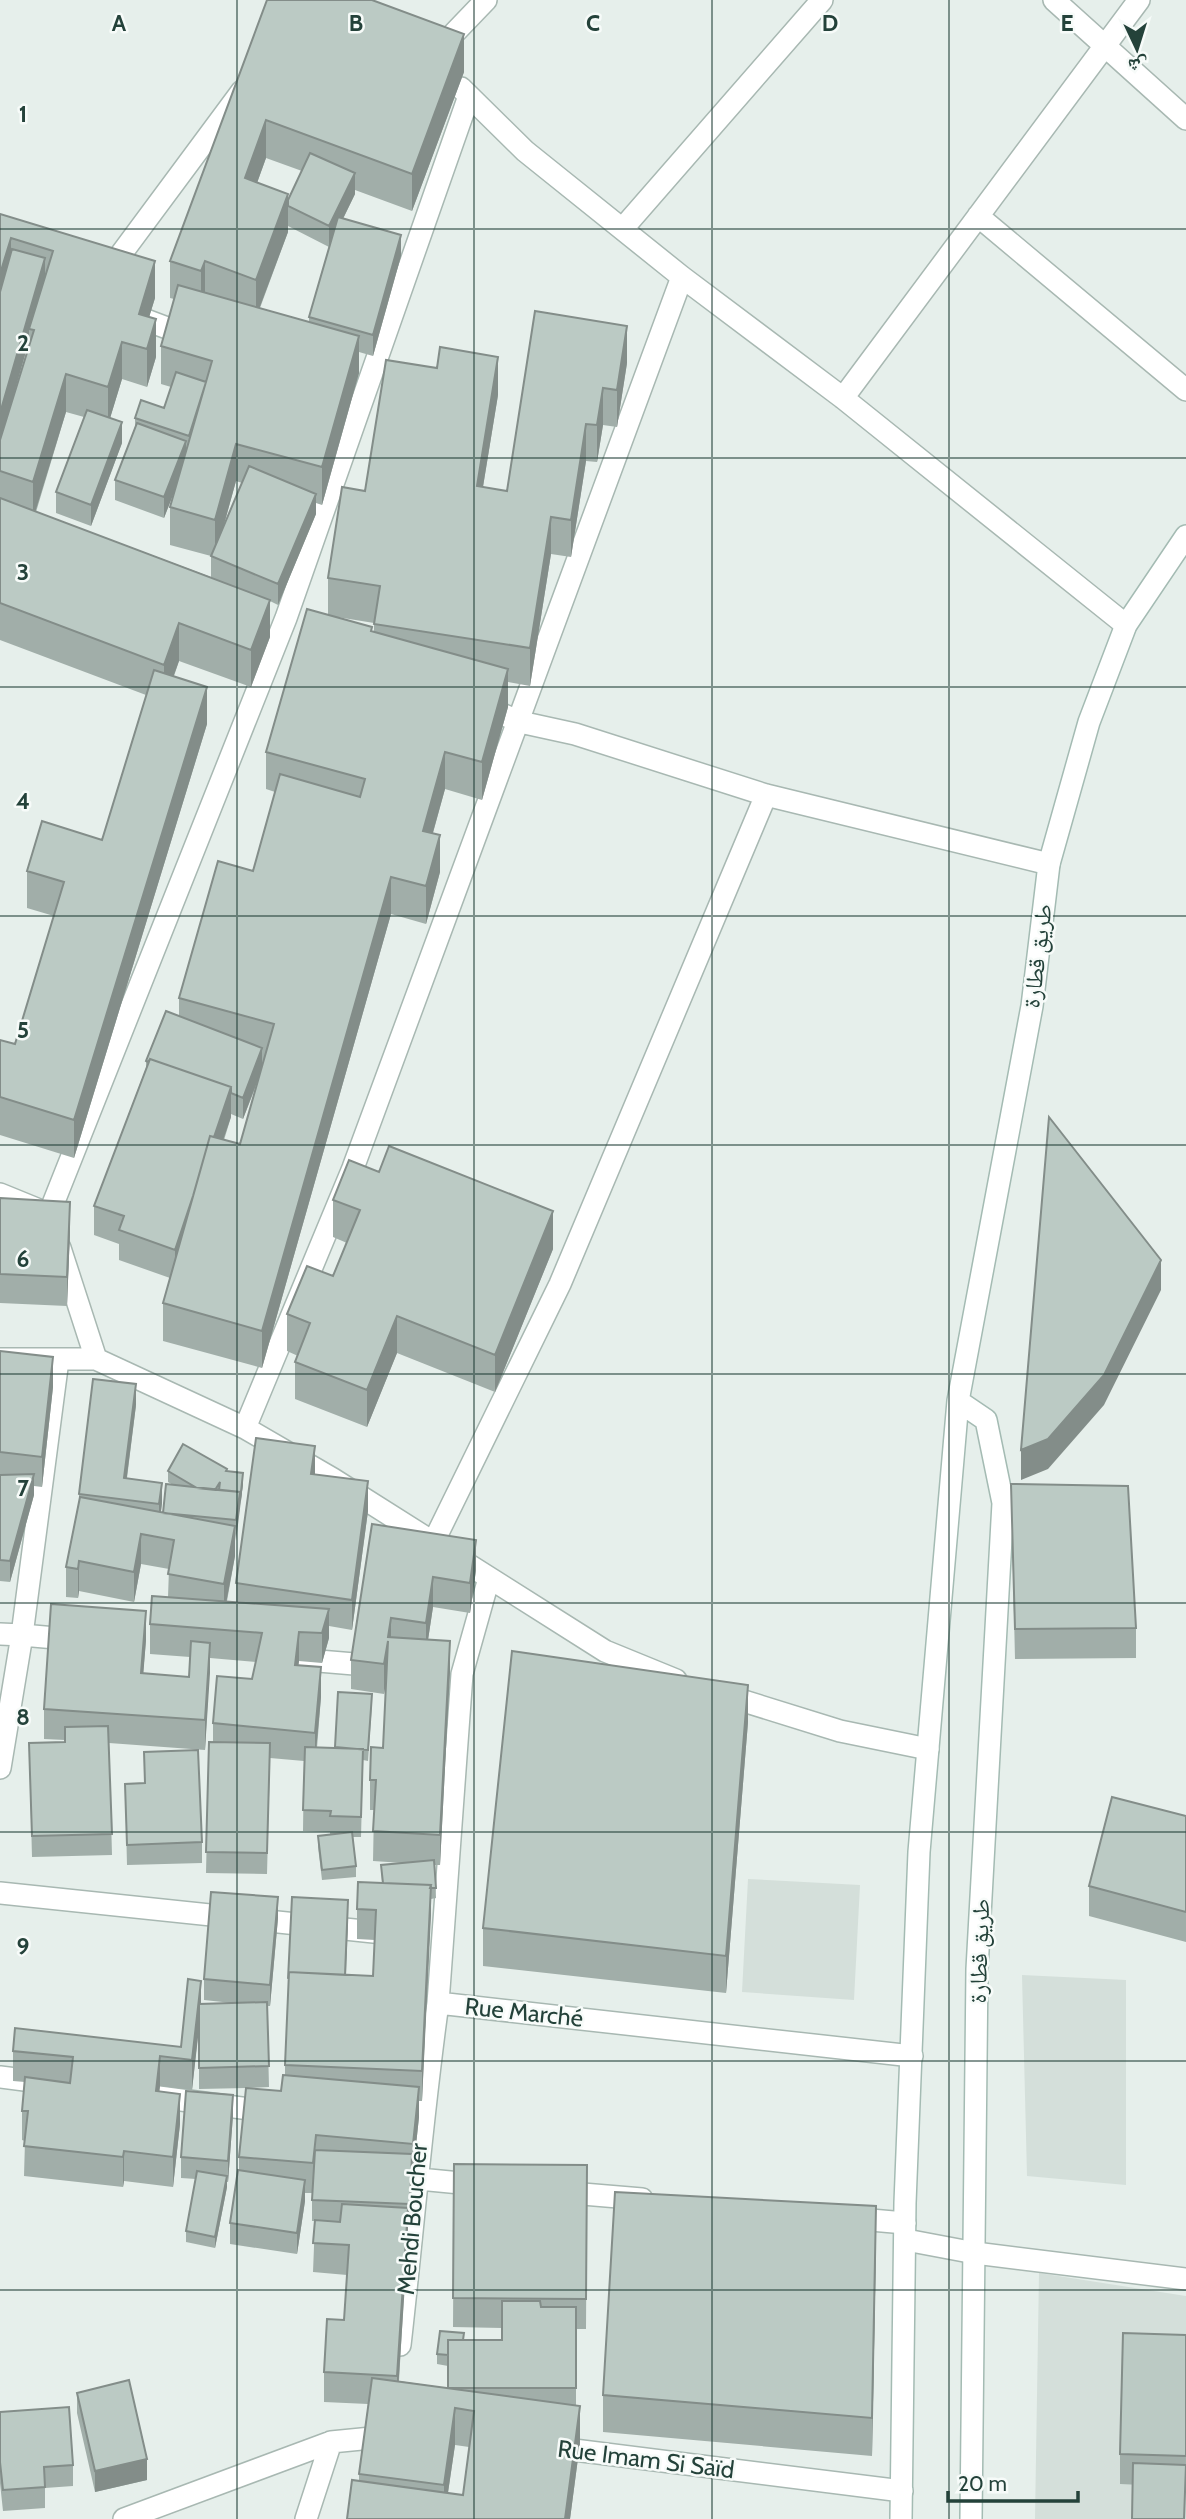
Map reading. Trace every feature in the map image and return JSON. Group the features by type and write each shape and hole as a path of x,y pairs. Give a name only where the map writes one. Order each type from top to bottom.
{"street":[{"path":"486,0 435,62 525,151 682,277 843,398 1126,625"},
{"path":"624,228 822,0"},
{"path":"1054,0 1105,43 1186,120"},
{"path":"843,398 1139,0"},
{"path":"97,287 251,77"},
{"path":"96,1359 49,1214 266,647 286,618 355,400 469,96"},
{"path":"978,216 1186,390"},
{"path":"245,1429 353,1168 520,722 682,277"},
{"path":"114,308 205,343"},
{"name":"طريق قطارة","path":"901,2519 906,2232 919,1852 958,1401 1032,1006 1049,864 1089,722 1126,625 1186,536"},
{"path":"286,618 310,629"},
{"path":"458,694 520,722 575,734 766,795 1049,864"},
{"path":"433,1543 554,1281 766,795"},
{"path":"353,1168 377,1181"},
{"path":"0,1194 49,1214"},
{"path":"0,1359 96,1359 245,1429 605,1651 659,1674 841,1731 928,1749"},
{"path":"0,1768 22,1635 58,1360"},
{"name":"طريق قطارة","path":"958,1401 986,1420 1003,1503 977,1969 971,2519"},
{"name":"Rue Marché","path":"489,1578 462,1674 438,2003 912,2056"},
{"path":"0,1633 104,1643"},
{"path":"270,1657 393,1668"},
{"path":"435,1671 462,1674"},
{"path":"0,1893 444,1939"},
{"name":"Mehdi Boucher","path":"397,2368 419,2179 413,2130 438,2003"},
{"path":"0,2077 54,2084"},
{"path":"135,2094 298,2115"},
{"path":"419,2179 502,2187"},
{"path":"544,2191 669,2202"},
{"path":"822,2216 906,2232 975,2253 1186,2279"},
{"path":"389,2435 392,2409"},
{"path":"124,2519 331,2442 389,2435 415,2437"},
{"path":"306,2519 331,2442"},
{"name":"Rue Imam Si Saïd","path":"532,2446 902,2491"}],"shaded area":[{"path":"748,1879 860,1885 854,2000 742,1992"},
{"path":"1022,1975 1126,1980 1126,2185 1027,2176"},
{"path":"1039,2273 1186,2296 1186,2519 1035,2519"}],"building":[{"path":"267,0 372,0 464,34 412,174 266,120 245,178 288,194 256,280 205,261 201,271 170,261"},
{"path":"310,153 355,173 329,226 288,206 288,200"},
{"path":"0,214 155,261 139,314 156,319 147,349 122,342 108,387 66,374 33,482 0,471 0,440 34,330 29,329 53,251 11,238 0,274"},
{"path":"338,217 401,235 373,335 309,317"},
{"path":"12,249 45,258 0,413 0,292"},
{"path":"178,285 359,336 322,467 236,444 215,520 170,507 212,361 161,346"},
{"path":"535,311 627,326 617,390 603,388 597,425 586,424 571,520 551,517 530,648 374,624 380,586 328,578 342,487 365,491 386,360 437,368 440,347 498,357 477,486 507,491"},
{"path":"176,372 206,382 189,436 135,418 141,400 164,408"},
{"path":"87,410 122,422 91,505 56,492"},
{"path":"137,423 186,441 164,497 115,480"},
{"path":"249,466 316,494 278,584 211,556"},
{"path":"0,498 270,600 251,650 179,623 164,665 0,603"},
{"path":"307,609 372,627 371,631 508,669 482,762 445,752 423,831 440,835 426,886 391,877 262,1331 163,1303 210,1136 240,1144 274,1024 179,998 218,861 253,871 280,774 360,797 365,779 266,752"},
{"path":"154,670 207,687 74,1120 0,1097 0,1040 15,1044 64,882 27,871 42,821 102,840"},
{"path":"166,1011 262,1048 243,1098 231,1093 231,1087 150,1059 146,1061"},
{"path":"150,1059 231,1087 214,1137 210,1136 175,1250 119,1230 124,1216 94,1206"},
{"path":"1049,1117 1161,1260 1104,1375 1048,1439 1021,1450"},
{"path":"389,1146 553,1211 495,1355 397,1316 367,1390 295,1362 310,1323 287,1314 307,1266 333,1276 360,1210 333,1200 349,1160 379,1172"},
{"path":"0,1198 70,1202 67,1277 0,1274"},
{"path":"0,1351 53,1357 42,1457 0,1452"},
{"path":"93,1379 136,1384 124,1478 162,1483 159,1504 79,1494"},
{"path":"256,1438 315,1446 311,1474 368,1481 352,1600 236,1583"},
{"path":"183,1444 227,1469 226,1471 243,1473 240,1501 240,1492 219,1490 220,1482 215,1490 197,1488 168,1471"},
{"path":"34,1474 10,1561 0,1560 0,1475"},
{"path":"166,1484 240,1492 236,1520 163,1513"},
{"path":"1011,1484 1128,1486 1136,1628 1015,1629"},
{"path":"80,1497 235,1526 224,1584 168,1574 174,1540 141,1534 134,1572 79,1561 78,1569 66,1567"},
{"path":"372,1524 476,1540 470,1583 433,1577 426,1623 391,1618 388,1637 450,1641 440,1835 373,1831 376,1780 370,1780 371,1747 383,1748 388,1641 384,1664 351,1660"},
{"path":"152,1596 329,1609 322,1633 299,1632 295,1665 321,1667 315,1733 213,1723 217,1676 252,1679 262,1633 150,1624"},
{"path":"51,1604 146,1611 141,1673 189,1677 191,1641 210,1643 205,1720 44,1709"},
{"path":"512,1651 748,1685 726,1956 483,1928"},
{"path":"338,1692 372,1694 368,1750 335,1747"},
{"path":"108,1726 112,1834 32,1836 29,1743 65,1742 65,1727"},
{"path":"209,1742 270,1743 267,1853 206,1852"},
{"path":"305,1747 363,1749 361,1817 330,1816 331,1811 303,1810"},
{"path":"198,1750 202,1842 127,1845 125,1784 145,1783 144,1752"},
{"path":"1112,1797 1186,1816 1186,1912 1089,1886"},
{"path":"352,1832 356,1866 322,1870 318,1836"},
{"path":"434,1860 436,1888 430,1888 431,1885 383,1883 381,1865"},
{"path":"358,1882 431,1885 422,2071 285,2065 289,1972 373,1976 376,1910 357,1909"},
{"path":"211,1892 278,1897 270,1985 204,1979"},
{"path":"292,1897 348,1900 345,1975 289,1972 288,1979"},
{"path":"188,1979 201,1981 192,2060 160,2056 156,2091 180,2094 173,2157 124,2151 123,2157 24,2146 28,2111 22,2111 25,2077 70,2083 73,2057 13,2051 15,2028 181,2047"},
{"path":"267,2002 269,2066 199,2068 199,2004"},
{"path":"283,2075 419,2087 413,2144 316,2135 313,2163 239,2157 246,2088 281,2091"},
{"path":"186,2091 233,2095 228,2161 181,2157"},
{"path":"315,2150 412,2154 410,2204 312,2200"},
{"path":"454,2164 587,2165 586,2299 453,2298"},
{"path":"238,2170 305,2180 297,2233 230,2223"},
{"path":"197,2171 227,2176 215,2237 186,2231"},
{"path":"615,2192 876,2206 872,2418 603,2395"},
{"path":"342,2204 408,2208 397,2376 324,2372 327,2319 344,2320 349,2245 313,2243 315,2220 340,2222"},
{"path":"502,2301 540,2301 541,2307 576,2307 576,2388 448,2388 448,2340 502,2340"},
{"path":"440,2331 464,2333 463,2340 448,2340 448,2355 437,2354"},
{"path":"1123,2333 1186,2335 1186,2456 1120,2454"},
{"path":"372,2378 580,2406 565,2519 347,2519 352,2480 463,2495 474,2411 455,2408 444,2485 359,2474"},
{"path":"129,2380 147,2459 95,2471 77,2393"},
{"path":"69,2407 73,2465 44,2467 45,2487 3,2490 0,2412"},
{"path":"1133,2463 1186,2465 1184,2519 1132,2519"}]}
